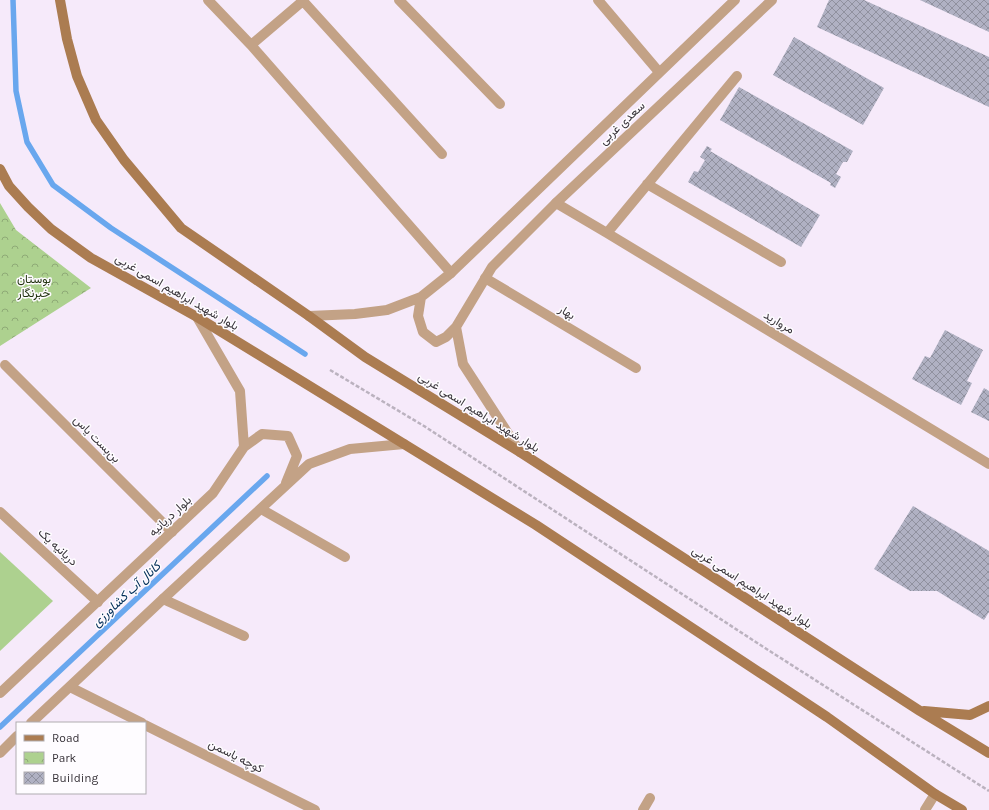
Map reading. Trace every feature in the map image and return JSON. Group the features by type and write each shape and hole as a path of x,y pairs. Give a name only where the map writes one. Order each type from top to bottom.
{"main road":[{"name":"بلوار شهید ابراهیم اسمی غربی","path":"60,0 67,39 77,76 96,120 124,160 181,228 309,316 365,357 520,452 920,711 989,753"},
{"name":"بلوار شهید ابراهیم اسمی غربی","path":"0,169 9,186 28,207 51,229 91,258 197,317 536,525 827,717 935,794 962,810"},
{"path":"920,711 970,715 989,706"}],"street":[{"path":"208,0 251,45 451,273"},
{"path":"251,45 303,0 442,154"},
{"path":"399,0 500,104"},
{"path":"598,0 659,72"},
{"name":"سعدی غربی","path":"309,316 355,314 386,310 421,297 451,273 735,0"},
{"name":"سعدی غربی","path":"421,297 418,316 423,332 436,342 446,337 456,327 492,267 556,203 772,0"},
{"path":"607,233 737,76"},
{"path":"647,184 781,262"},
{"name":"مروارید","path":"556,203 989,464"},
{"name":"بهار","path":"485,278 636,368"},
{"path":"197,317 240,391 244,447"},
{"path":"456,327 463,364 520,452"},
{"name":"بن‌بست یاس","path":"5,365 172,532"},
{"path":"244,447 262,434 288,436 297,456 284,486"},
{"path":"32,722 163,598 309,464 350,449 404,444"},
{"name":"بلوار دریانیه","path":"0,693 213,494 244,447"},
{"path":"261,509 345,557"},
{"name":"دریانیه یک","path":"0,512 98,602"},
{"path":"163,598 244,636"},
{"path":"70,687 140,722"},
{"name":"کوچه یاسمن","path":"146,726 315,810"},
{"path":"0,752 16,737"},
{"path":"924,810 935,794"},
{"path":"644,810 650,798"}],"path":[{"path":"330,370 424,426 989,791"}],"green space":[{"name":"بوستان خبرنگار","path":"0,203 16,230 91,288 0,346"},
{"path":"0,552 53,601 0,651"}],"building":[{"path":"829,0 864,0 989,57 989,107 817,27"},
{"path":"920,0 989,0 989,32"},
{"path":"794,37 884,88 863,125 773,75"},
{"path":"739,87 853,151 847,162 843,162 836,174 841,177 835,188 830,185 831,183 720,120"},
{"path":"707,146 712,149 710,151 820,215 801,247 688,182 694,171 698,172 705,160 700,157"},
{"path":"945,330 983,350 967,381 972,383 961,405 912,379 925,356 930,358"},
{"path":"984,388 989,391 989,421 971,412"},
{"path":"913,506 989,551 989,612 984,620 937,591 910,591 874,569"}],"waterway":[{"path":"13,0 16,91 27,142 53,185 111,228 305,354"},
{"name":"کانال آب کشاورزی","path":"0,727 267,476"}]}
